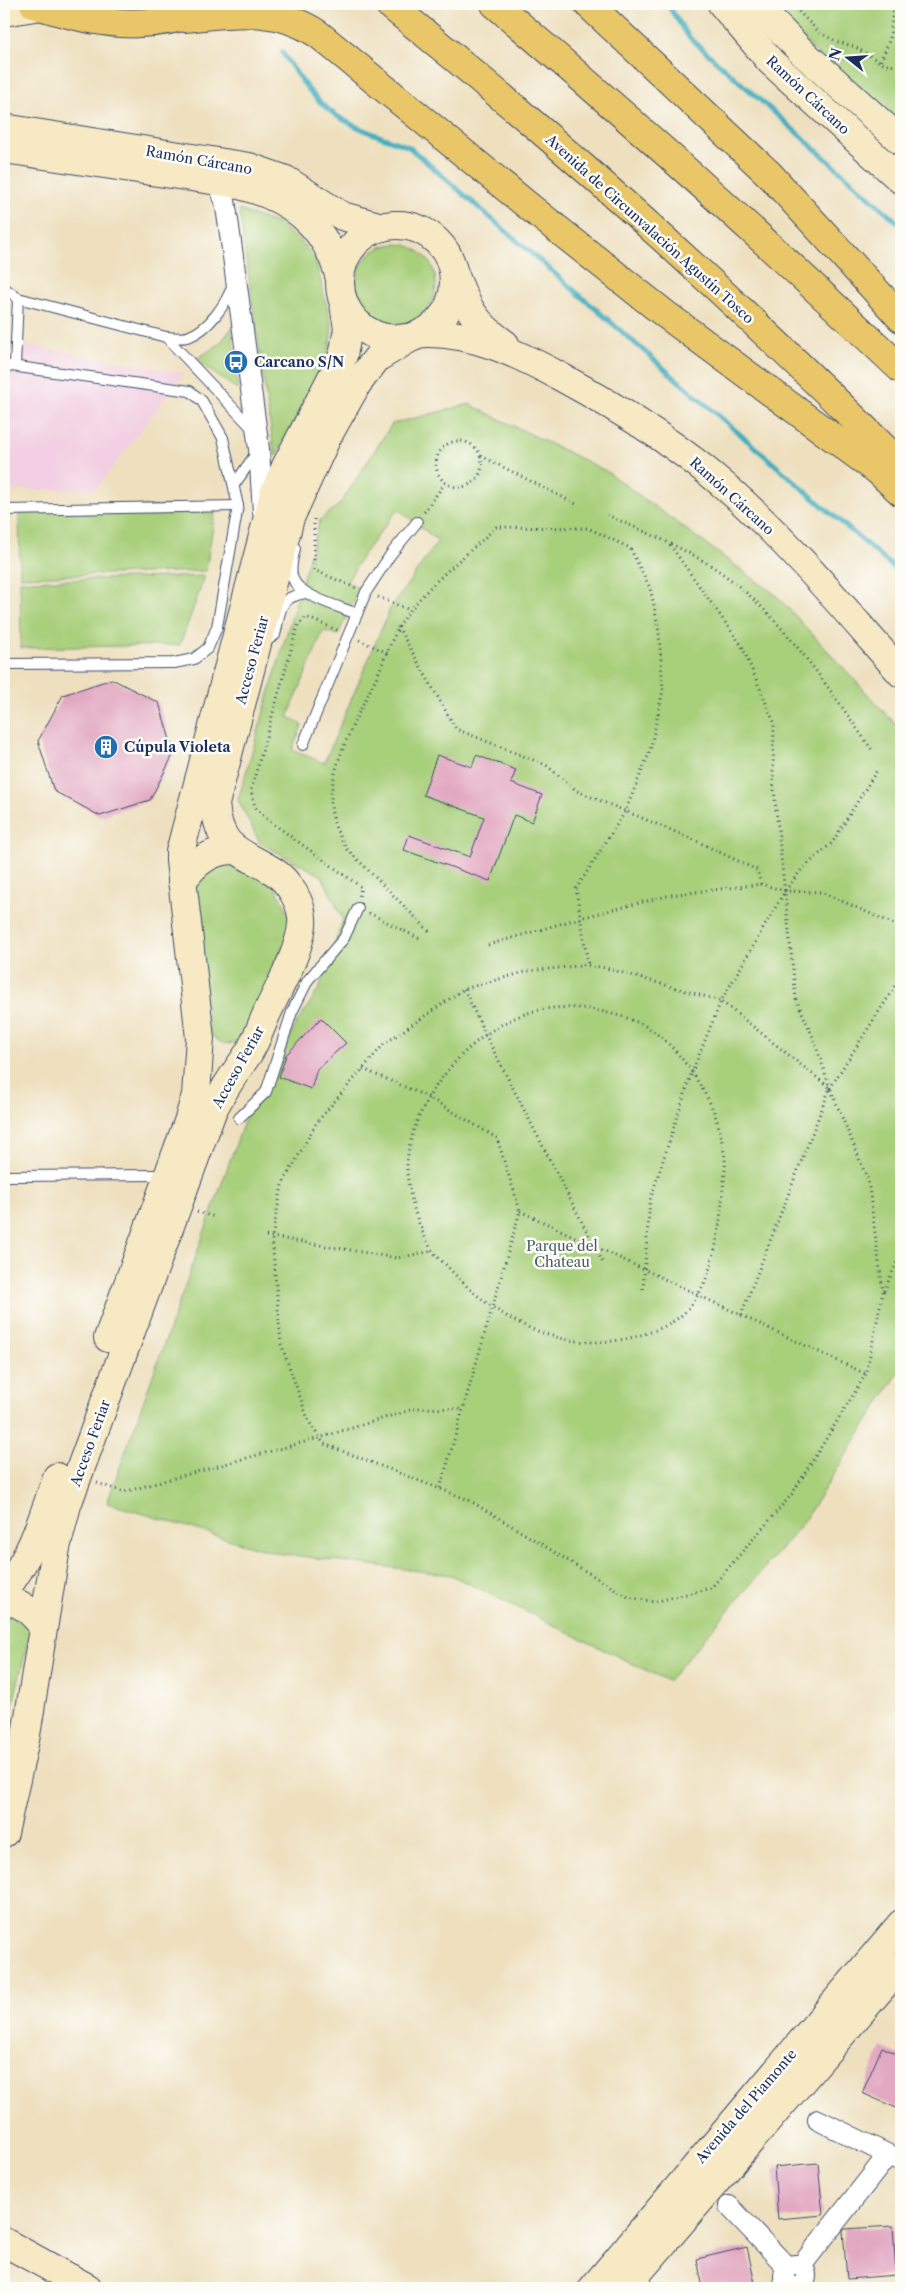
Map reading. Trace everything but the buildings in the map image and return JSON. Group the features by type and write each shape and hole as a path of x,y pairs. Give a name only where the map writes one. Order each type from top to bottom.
{"main road":[{"path":"184,18 220,4"},
{"name":"Avenida de Circunvalación Agustín Tosco","path":"389,4 548,137 742,311 901,465"},
{"path":"495,4 642,130 789,262 901,369"},
{"path":"588,4 721,126 770,174 901,318"},
{"name":"Ramón Cárcano","path":"722,4 771,62 901,180"},
{"name":"Ramón Cárcano","path":"755,4 801,51 901,140"},
{"path":"4,12 37,5 91,21 115,24 160,23 184,18 260,13 294,20 312,30 650,302 877,470 901,492"},
{"name":"Ramón Cárcano","path":"4,128 249,167 286,180 342,216 382,227"},
{"name":"Ramón Cárcano","path":"4,149 217,181 261,191 295,209 316,229 330,248 342,291"},
{"path":"404,226 425,233 442,248 452,268 454,281 448,306 442,317 417,335 391,339 372,333 360,326 342,291 342,265 348,252 358,241 382,227 404,226"},
{"name":"Ramón Cárcano","path":"452,268 467,305 480,325 529,360 649,428 728,488 774,533 901,673"},
{"name":"Acceso Feriar","path":"4,1591 24,1562 40,1526 189,1119 196,1095 200,1038 180,852 274,494 286,466 343,356 348,329 342,291"},
{"name":"Ramón Cárcano","path":"417,335 439,332 466,337 529,360"},
{"name":"Acceso Feriar","path":"4,1833 15,1740 43,1626 60,1528 77,1476 212,1112 227,1084 249,1052 288,968 298,941 302,916 296,897 278,874 234,850 220,829 215,804 254,650 302,515 324,445 357,384 377,358 417,335"},
{"path":"182,882 196,863 210,855 225,850 234,850"},
{"path":"200,1038 225,1054 236,1055 249,1052"},
{"path":"4,1601 13,1601 25,1607 43,1626"},
{"name":"Avenida del Piamonte","path":"592,2288 901,1924"},
{"name":"Avenida del Piamonte","path":"625,2288 901,1965"},
{"path":"4,2242 88,2288"}],"street":[{"path":"217,181 225,201 236,276 257,440 264,533"},
{"path":"794,2267 894,2158 818,2120"},
{"path":"729,2206 794,2267 806,2272 805,2280 801,2285 794,2288"}],"lane":[{"path":"4,288 18,298 166,337 189,337 208,324 226,299 236,276"},
{"path":"15,366 18,298"},
{"path":"166,337 257,440 234,485"},
{"path":"4,365 190,392 202,401 223,438 238,506 217,626 208,648 194,659 174,663 4,664"},
{"path":"4,510 238,506"},
{"path":"302,515 291,572 293,581 305,593 357,614"},
{"path":"303,746 366,592 391,554 417,522"},
{"path":"254,650 275,635 282,604 290,596 305,593"},
{"path":"239,1118 266,1092 292,1012 308,980 344,938 358,908"},
{"path":"4,1176 168,1175"}],"path":[{"path":"796,4 794,7 820,33 838,42 853,46 885,65 901,66"},
{"path":"816,4 847,7 852,4"},
{"path":"880,62 890,39 892,6"},
{"path":"892,6 901,19"},
{"path":"453,441 470,443 481,456 481,471 473,483 459,487 445,483 436,468 439,452 445,445 453,441"},
{"path":"481,456 576,504"},
{"path":"417,522 445,483"},
{"path":"302,515 314,570 410,610"},
{"path":"607,515 669,543 714,568 754,600 799,650 872,750"},
{"path":"429,931 347,849 332,817 332,791 337,762 388,653 398,626 410,610 496,528 588,528 630,548 650,588 659,632 663,690 650,751 625,812 576,889 588,965"},
{"path":"669,543 742,646 774,722 773,780 796,999 813,1037 830,1088 868,1180 883,1292"},
{"path":"388,653 306,617 298,625 251,790 255,807 268,820 361,886 358,908 422,940"},
{"path":"398,626 456,729 499,744 546,765 577,791 690,838 757,870 761,884"},
{"path":"894,769 901,773"},
{"path":"643,1288 650,1200 692,1072 721,1001 785,891 802,869 832,843 877,770"},
{"path":"488,945 580,918 671,895 761,884 785,891 821,892 901,927"},
{"path":"830,1088 721,1001 588,965 528,971 464,989 384,1044 317,1122 282,1185 272,1238 281,1344 309,1422 324,1444 469,1500 628,1597 654,1602 711,1588 792,1494 866,1374 883,1292 901,1253"},
{"path":"741,1315 830,1088 901,977"},
{"path":"464,989 486,1036 603,1263"},
{"path":"581,1007 619,1015 652,1030 675,1050 692,1072 713,1109 725,1160 721,1221 710,1267 697,1295 683,1314 654,1332 620,1342 582,1342 544,1334 514,1321 492,1307 468,1289 432,1251 412,1202 407,1166 415,1127 428,1097 446,1073 468,1050 503,1024 539,1010 581,1007"},
{"path":"363,1070 428,1097 498,1138 520,1211 440,1488"},
{"path":"520,1211 866,1374"},
{"path":"266,1236 397,1258 432,1251"},
{"path":"77,1476 124,1492 320,1438 417,1408 463,1409"}],"shaded area":[{"path":"4,341 184,373 96,489 4,490"}],"green space":[{"path":"766,4 901,4 901,134"},
{"path":"239,210 279,224 302,243 315,258 332,328 328,358 275,457"},
{"path":"396,244 411,247 424,256 433,269 436,284 433,299 424,312 411,321 396,324 381,321 368,312 359,299 356,284 359,269 368,256 381,247"},
{"path":"232,328 238,390 195,360 219,344"},
{"name":"Parque del Chateau","path":"469,404 606,471 776,595 901,730 901,1369 802,1524 668,1681 451,1575 275,1553 107,1503 246,1116 276,1072 294,1027 319,989 343,920 322,876 260,843 238,800 320,520 340,504 392,424","holes":["398,509 438,541 390,609 324,763 292,750 302,726 301,723 288,717 323,631 338,635 360,588 347,582 362,556"]},
{"path":"216,505 206,571 20,577 19,510"},
{"path":"205,576 180,645 21,648 20,581"},
{"path":"227,864 248,865 269,875 294,923 243,1039 224,1044 209,1033 193,886 213,866"},
{"path":"14,1612 31,1629 10,1716 4,1726 4,1613"}],"waterway":[{"path":"667,4 689,37 901,225"},
{"path":"282,52 305,86 331,112 352,124 409,147 901,574"}],"place":[{"name":"Carcano S/N","path":"236,362"},
{"name":"Cúpula Violeta","path":"106,747"}]}
